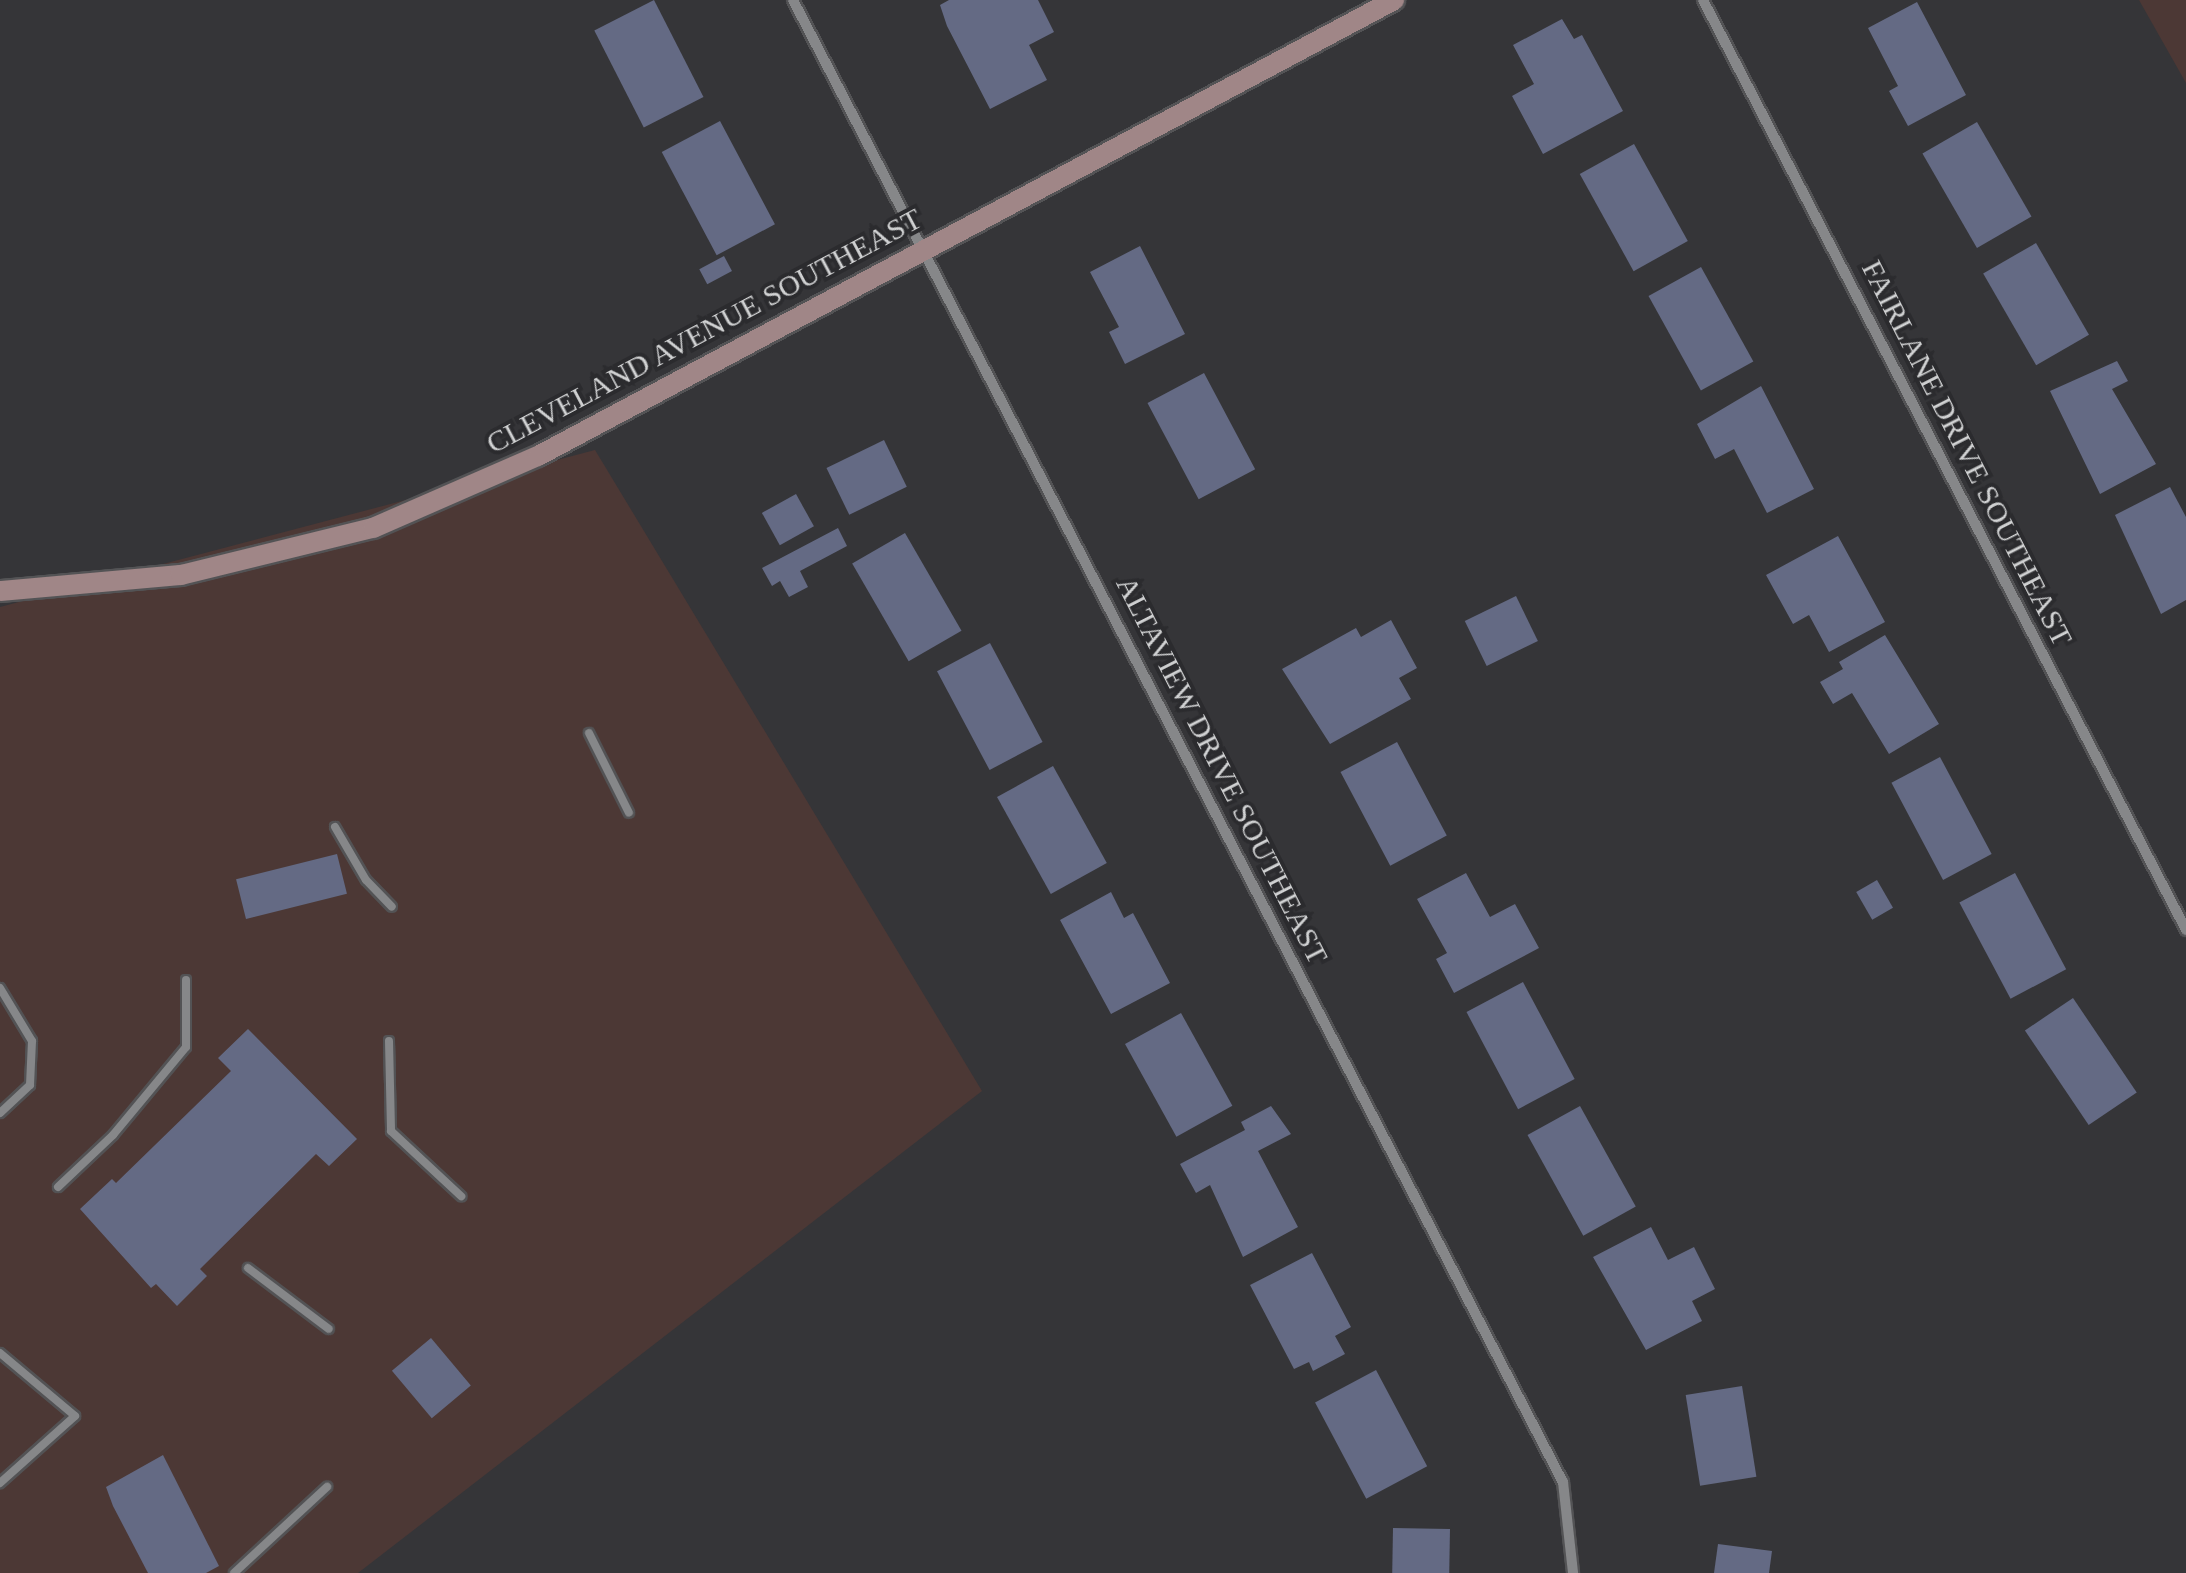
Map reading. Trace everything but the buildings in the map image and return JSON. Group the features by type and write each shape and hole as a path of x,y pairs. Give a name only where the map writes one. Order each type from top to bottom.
{"main road":[{"name":"CLEVELAND AVENUE SOUTHEAST","path":"0,591 181,575 372,528 538,456 1394,0"}],"street":[{"name":"ALTAVIEW DRIVE SOUTHEAST","path":"792,0 1563,1482 1574,1573"},
{"name":"FAIRLANE DRIVE SOUTHEAST","path":"1703,0 2186,930"}],"lane":[{"path":"589,733 629,813"},
{"path":"334,827 366,880 392,907"},
{"path":"58,1187 113,1135 186,1047 186,980"},
{"path":"0,988 32,1040 30,1085 0,1113"},
{"path":"389,1041 391,1131 461,1196"},
{"path":"248,1268 328,1329"},
{"path":"0,1353 76,1416 0,1483"},
{"path":"234,1573 327,1487"}],"shaded area":[{"path":"2139,0 2186,0 2186,83"},
{"path":"595,450 982,1091 358,1573 0,1573 0,607"}]}
